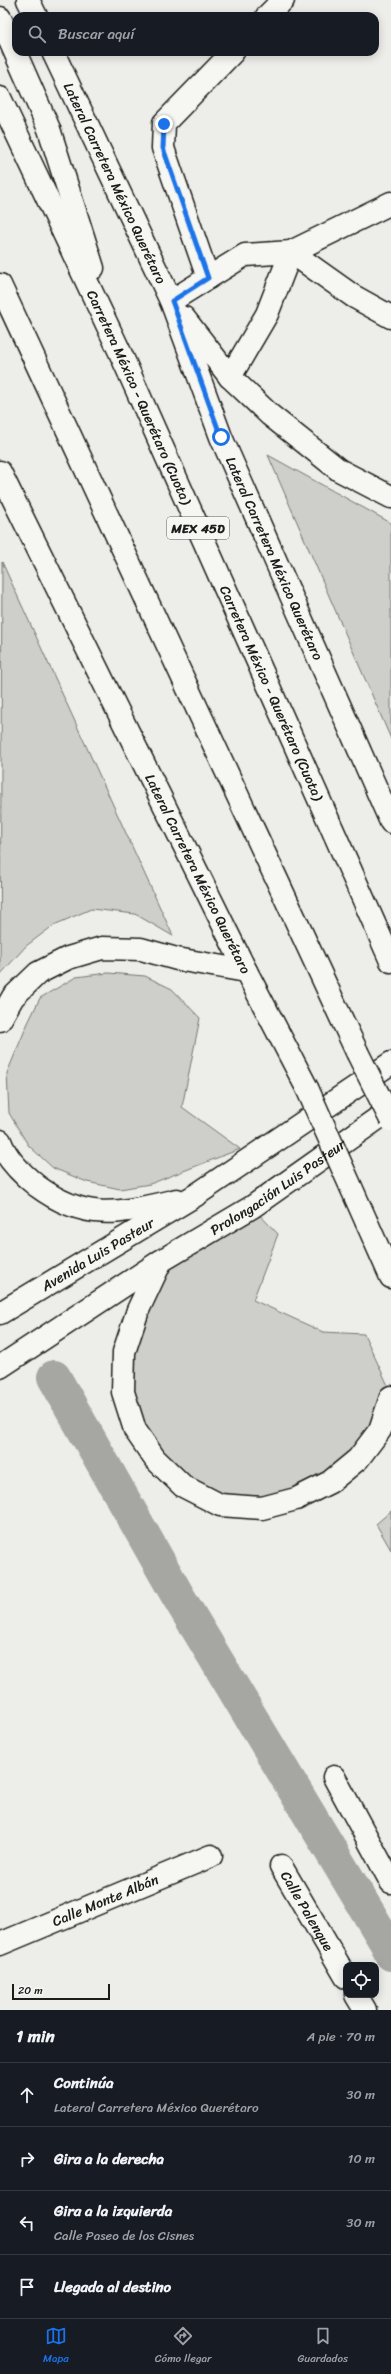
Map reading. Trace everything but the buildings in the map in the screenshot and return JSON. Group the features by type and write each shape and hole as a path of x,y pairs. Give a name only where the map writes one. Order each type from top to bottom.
{"main road":[{"path":"28,0 34,12"},
{"path":"271,12 283,0"},
{"path":"0,18 12,45"},
{"path":"17,56 49,129 119,350"},
{"name":"Lateral Carretera México Querétaro","path":"55,56 172,301 221,437 391,822"},
{"path":"208,278 163,148 162,136 164,124 229,56"},
{"name":"Carretera México - Querétaro (Cuota)","path":"0,98 119,350 391,961"},
{"path":"391,203 291,252 245,255 172,301 230,377 270,415 339,470 391,497"},
{"path":"230,377 267,314 291,252"},
{"path":"291,252 353,296 391,317"},
{"path":"0,285 357,1052 391,1120"},
{"name":"Lateral Carretera México Querétaro","path":"0,472 246,971 307,1088 391,1277"},
{"path":"0,1020 13,997 38,973 68,958 102,948 140,950 177,959 246,971"},
{"path":"0,1141 25,1177 55,1199 88,1211 124,1212 196,1195 391,1063"},
{"name":"Prolongación Luis Pasteur","path":"161,1261 252,1207 391,1109"},
{"name":"Avenida Luis Pasteur","path":"0,1313 196,1195"},
{"path":"0,1367 161,1261"},
{"path":"161,1261 138,1310 124,1352 123,1392 135,1430 155,1459 183,1486 220,1505 262,1508 296,1499 330,1482 358,1459 380,1430 391,1397"},
{"path":"334,1777 391,1882"},
{"name":"Calle Monte Albán","path":"0,1944 211,1856"},
{"name":"Calle Palenque","path":"282,1866 343,1972"},
{"path":"358,1998 365,2010"}],"shaded area":[{"path":"268,455 391,523 391,739"},
{"path":"2,562 173,936 135,914 91,909 54,925 26,946 0,975"},
{"path":"108,973 145,976 172,989 200,1018 182,1107 240,1149 150,1184 120,1189 87,1182 53,1168 28,1145 9,1113 7,1073 27,1025 40,998 76,977"},
{"path":"252,1207 278,1234 253,1300 323,1332 364,1334 391,1392 380,1430 296,1499 220,1505 135,1430 124,1352 161,1261"},
{"path":"391,1511 391,1550 376,1524"}],"waterway":[{"path":"54,1377 178,1596 387,1944 391,1954"}],"route":[{"path":"164,124 162,136 163,148 208,278 172,301 221,437"}]}
